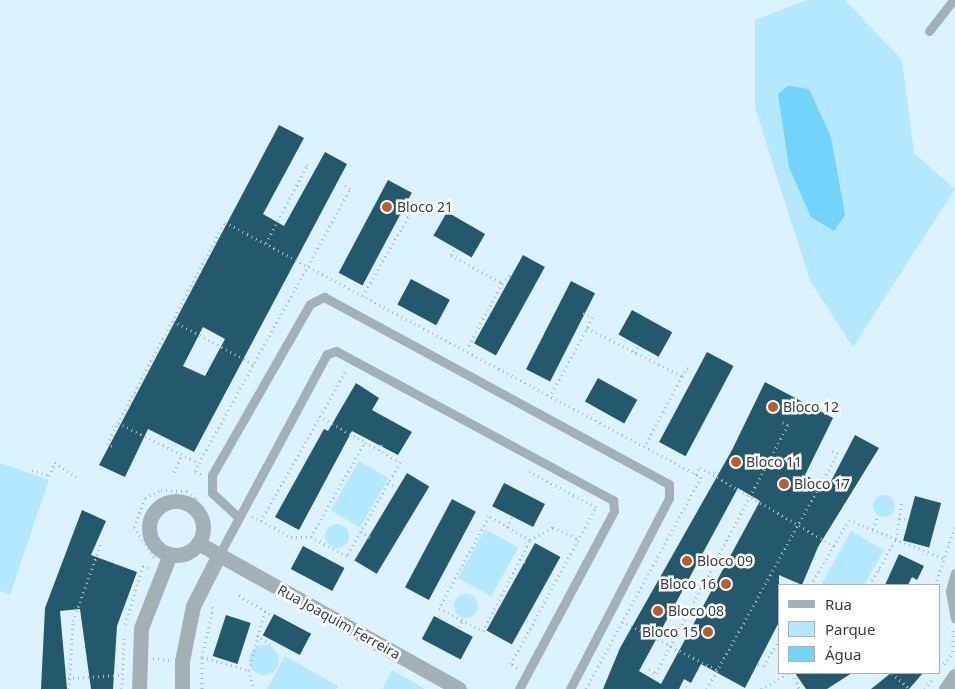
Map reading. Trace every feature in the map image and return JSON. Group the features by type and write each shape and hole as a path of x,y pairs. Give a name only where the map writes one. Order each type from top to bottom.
{"street":[{"path":"183,502 197,511 203,527 205,542 188,551 170,554 156,545 149,529 153,513 166,503 183,502"},
{"name":"Rua Joaquim Ferreira","path":"205,542 219,555 459,689"},
{"path":"139,689 141,628 170,554"},
{"path":"182,689 182,661 193,606 219,555"},
{"path":"946,689 955,676"}],"lane":[{"path":"929,31 952,0"},
{"path":"241,519 212,493 212,474 310,304 324,297 669,484 669,498 570,689"},
{"path":"219,555 241,519 332,350 608,494 614,511 519,689"},
{"path":"953,621 950,591 955,573"}],"path":[{"path":"266,243 307,166 303,164"},
{"path":"206,481 206,476 196,471 199,464 350,189 345,186"},
{"path":"276,213 281,216"},
{"path":"363,296 377,267 408,217 403,215"},
{"path":"318,238 323,240"},
{"path":"454,250 451,255 502,283"},
{"path":"467,349 483,324 502,283 511,274"},
{"path":"186,296 191,298"},
{"path":"552,394 592,317 584,313"},
{"path":"416,324 418,319"},
{"path":"173,321 255,365"},
{"path":"587,328 682,376"},
{"path":"634,352 638,346"},
{"path":"562,364 566,366"},
{"path":"645,446 663,418 682,376 688,368 692,370"},
{"path":"261,521 346,370 354,374"},
{"path":"235,386 241,389"},
{"path":"134,394 139,396"},
{"path":"241,519 248,514 291,537 311,537 347,556 400,462 320,416"},
{"path":"601,420 603,416"},
{"path":"649,669 656,673 788,425 782,422"},
{"path":"118,423 199,464"},
{"path":"209,435 214,438"},
{"path":"311,537 365,442"},
{"path":"378,450 382,443"},
{"path":"707,689 838,453 831,450"},
{"path":"174,472 182,455"},
{"path":"32,470 49,476 55,462 79,479"},
{"path":"346,465 351,468"},
{"path":"695,474 700,467 834,546"},
{"path":"518,676 521,670 511,664 596,508 527,469"},
{"path":"756,472 761,474"},
{"path":"388,482 397,487"},
{"path":"122,689 120,675 126,618 143,566 153,570 156,565 134,527 145,498 161,490 187,491 204,509 205,542"},
{"path":"806,500 811,502"},
{"path":"871,584 896,539 902,502"},
{"path":"318,513 324,515"},
{"path":"530,540 489,516 440,608 483,631 530,540 553,527 578,539"},
{"path":"507,527 512,517"},
{"path":"872,529 877,518"},
{"path":"899,518 905,519"},
{"path":"731,520 735,522"},
{"path":"812,584 849,520 945,559"},
{"path":"935,584 955,527"},
{"path":"360,531 370,537"},
{"path":"474,533 478,536"},
{"path":"69,689 68,678 73,621 102,541"},
{"path":"326,552 329,546"},
{"path":"778,549 783,552"},
{"path":"520,559 527,563"},
{"path":"705,569 710,571"},
{"path":"814,569 819,572"},
{"path":"879,569 884,571"},
{"path":"447,582 452,584"},
{"path":"239,595 270,614"},
{"path":"752,597 757,599"},
{"path":"201,604 212,608 202,658 202,689"},
{"path":"494,609 500,613"},
{"path":"252,689 249,670 252,643 257,635 265,611"},
{"path":"459,627 462,620"},
{"path":"678,620 683,622"},
{"path":"622,621 718,670"},
{"path":"940,670 953,652 953,621"},
{"path":"257,635 272,645"},
{"path":"758,664 764,666 778,642"},
{"path":"724,646 729,649"},
{"path":"152,658 167,659"},
{"path":"202,658 249,670"},
{"path":"761,689 789,674"},
{"path":"792,674 799,689"},
{"path":"893,674 910,689"},
{"path":"68,678 120,675"}],"green space":[{"path":"807,0 845,0 902,60 914,153 955,189 853,347 810,281 755,108 755,20"},
{"path":"359,461 388,478 360,527 331,510"},
{"path":"0,463 49,480 10,595 0,591"},
{"path":"884,495 892,498 895,506 892,514 884,517 876,514 873,506 876,498"},
{"path":"337,524 345,528 349,536 345,544 337,548 329,544 325,536 329,528"},
{"path":"485,529 518,547 491,596 458,578"},
{"path":"851,531 884,550 865,584 822,583"},
{"path":"466,594 471,595 477,601 477,611 471,617 466,618 461,617 455,611 454,606 455,601 461,595"},
{"path":"264,645 275,649 279,660 275,671 264,675 253,671 249,660 253,649"},
{"path":"285,656 338,686 336,689 267,689"},
{"path":"392,670 425,689 382,689"}],"water":[{"path":"788,86 809,89 831,137 845,215 834,231 811,217 789,167 778,94"}],"building":[{"path":"279,125 304,138 263,214 284,226 325,152 347,164 194,452 148,429 125,477 99,465","holes":["203,327 225,339 205,376 183,366"]},
{"path":"388,180 412,193 363,285 339,273"},
{"path":"447,212 485,234 472,257 434,235"},
{"path":"523,255 545,267 496,355 474,343"},
{"path":"411,279 450,300 436,325 397,305"},
{"path":"571,281 595,293 550,381 526,369"},
{"path":"632,310 672,332 659,357 618,334"},
{"path":"707,352 733,366 686,456 659,442"},
{"path":"598,378 637,400 624,423 585,402"},
{"path":"765,382 833,418 805,475 828,487 855,435 879,448 818,547 802,584 779,575 778,624 745,688 701,664 691,683 684,679 679,689 603,689 620,648 732,450","holes":["738,488 760,501 661,684 639,671"]},
{"path":"356,383 379,398 372,410 412,432 398,455 352,431 299,530 275,517 324,429 328,431"},
{"path":"407,473 429,486 377,574 354,560"},
{"path":"504,483 545,504 533,527 492,506"},
{"path":"915,496 941,503 929,547 903,540"},
{"path":"452,499 476,512 429,600 405,587"},
{"path":"82,510 106,521 91,555 137,572 117,626 113,689 91,689 80,609 60,611 67,689 41,689 45,608"},
{"path":"535,543 560,557 512,645 487,630"},
{"path":"303,546 344,568 332,591 291,569"},
{"path":"899,554 924,566 917,580 912,577 908,584 885,584"},
{"path":"274,614 311,634 300,655 263,635"},
{"path":"226,615 251,623 237,664 213,656"},
{"path":"434,616 473,637 461,660 422,639"},
{"path":"796,674 850,674 827,689 806,689"},
{"path":"890,674 922,674 909,689 871,689"}],"place":[{"name":"Bloco 21","path":"387,207"},
{"name":"Bloco 12","path":"773,407"},
{"name":"Bloco 11","path":"736,462"},
{"name":"Bloco 17","path":"784,484"},
{"name":"Bloco 09","path":"687,561"},
{"name":"Bloco 16","path":"726,584"},
{"name":"Bloco 08","path":"658,611"},
{"name":"Bloco 15","path":"708,632"}]}
